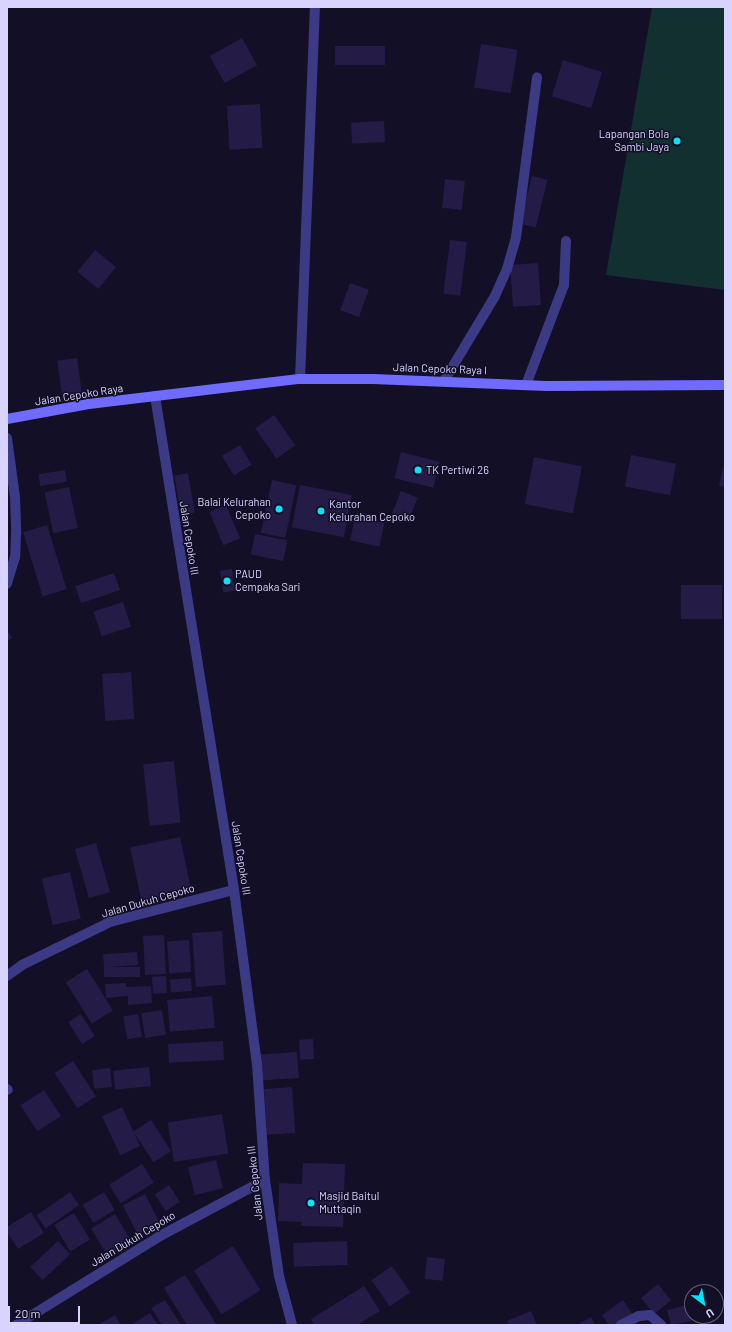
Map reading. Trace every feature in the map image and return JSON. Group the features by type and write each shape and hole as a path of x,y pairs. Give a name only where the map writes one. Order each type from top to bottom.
{"main road":[{"name":"Jalan Cepoko Raya I","path":"154,396 300,379 444,381 526,385 725,385"},
{"name":"Jalan Cepoko Raya","path":"7,419 154,396"}],"street":[{"path":"300,379 315,7"},
{"path":"444,381 495,296 507,269 516,237 537,77"},
{"path":"526,385 564,285 566,241"},
{"name":"Jalan Cepoko III","path":"154,396 234,890 257,1064 266,1180 279,1276 292,1325"},
{"path":"7,438 15,497 16,534 15,557 7,584"},
{"name":"Jalan Dukuh Cepoko","path":"7,976 22,965 110,922 234,890"},
{"name":"Jalan Dukuh Cepoko","path":"16,1325 160,1236 266,1180"},
{"path":"621,1325 639,1316 650,1315 661,1325"}],"green space":[{"name":"Lapangan Bola Sambi Jaya","path":"652,7 725,7 725,290 606,275"}],"building":[{"path":"242,38 257,65 225,83 210,56"},
{"path":"481,44 518,50 511,93 474,87"},
{"path":"335,46 385,46 385,65 335,65"},
{"path":"563,60 602,72 591,108 552,96"},
{"path":"260,104 262,148 229,150 227,106"},
{"path":"384,121 385,142 352,144 351,123"},
{"path":"532,176 548,180 536,227 520,224"},
{"path":"445,179 465,181 462,210 442,208"},
{"path":"450,240 467,242 460,296 443,294"},
{"path":"95,250 116,267 98,289 77,272"},
{"path":"538,263 541,305 513,307 510,265"},
{"path":"350,283 369,290 359,317 340,310"},
{"path":"77,358 82,394 62,396 57,361"},
{"path":"274,415 295,445 276,459 255,428"},
{"path":"240,445 252,465 234,476 222,456"},
{"name":"TK Pertiwi 26","path":"401,452 440,462 433,488 394,478"},
{"path":"631,455 676,464 670,495 625,486"},
{"path":"534,457 582,466 573,513 525,504"},
{"path":"725,459 725,487 719,486"},
{"path":"65,470 67,482 40,486 38,474"},
{"path":"188,473 195,512 181,515 174,475"},
{"name":"Balai Kelurahan Cepoko","path":"272,480 296,485 285,538 261,533"},
{"name":"Kantor Kelurahan Cepoko","path":"300,485 352,495 344,537 292,527"},
{"path":"69,487 78,528 53,533 45,492"},
{"path":"401,491 418,498 409,520 392,513"},
{"path":"226,505 240,538 223,545 209,512"},
{"path":"355,517 384,523 379,547 350,540"},
{"path":"47,525 67,589 43,596 23,532"},
{"path":"255,534 287,540 283,561 251,555"},
{"name":"PAUD Cempaka Sari","path":"232,569 235,591 223,592 220,571"},
{"path":"114,573 120,590 81,603 75,586"},
{"path":"681,585 722,585 722,619 681,619"},
{"path":"123,602 131,627 102,636 94,612"},
{"path":"7,630 12,638 7,641"},
{"path":"131,672 134,719 105,721 102,674"},
{"path":"174,761 180,823 150,826 143,764"},
{"path":"180,837 191,891 142,901 130,848"},
{"path":"96,843 110,892 89,898 75,849"},
{"path":"70,872 81,919 53,925 42,879"},
{"path":"222,931 226,985 196,987 192,933"},
{"path":"164,935 166,974 145,975 143,936"},
{"path":"189,940 191,972 169,973 167,942"},
{"path":"137,952 138,965 104,967 103,954"},
{"path":"104,967 140,967 140,977 104,977"},
{"path":"87,969 113,1011 92,1024 66,982"},
{"path":"166,976 167,993 153,994 152,977"},
{"path":"191,978 192,991 171,992 170,979"},
{"path":"126,983 126,987 151,986 152,1003 128,1005 128,996 106,998 105,984"},
{"path":"212,996 215,1028 170,1032 167,1000"},
{"path":"162,1010 166,1035 145,1038 141,1013"},
{"path":"81,1014 95,1036 82,1044 68,1022"},
{"path":"138,1014 142,1037 127,1039 123,1017"},
{"path":"313,1039 314,1059 300,1060 299,1040"},
{"path":"223,1041 224,1060 169,1063 168,1044"},
{"path":"297,1052 299,1078 261,1081 259,1055"},
{"path":"73,1061 96,1096 77,1108 55,1073"},
{"path":"149,1067 151,1086 115,1090 113,1071"},
{"path":"110,1068 112,1087 94,1089 92,1070"},
{"path":"292,1087 295,1133 267,1135 264,1089"},
{"path":"44,1090 61,1116 37,1131 21,1105"},
{"path":"122,1107 140,1146 120,1155 102,1116"},
{"path":"222,1114 228,1154 174,1162 168,1123"},
{"path":"151,1120 171,1151 154,1162 133,1131"},
{"path":"216,1160 223,1188 195,1195 188,1167"},
{"name":"Masjid Baitul Muttaqin","path":"303,1163 345,1164 343,1227 301,1226 302,1222 278,1221 279,1183 302,1184"},
{"path":"142,1164 154,1183 121,1203 109,1185"},
{"path":"169,1185 180,1202 166,1211 155,1194"},
{"path":"70,1192 79,1205 46,1229 36,1216"},
{"path":"104,1192 115,1210 93,1223 83,1205"},
{"path":"145,1194 160,1223 138,1235 123,1205"},
{"path":"31,1212 44,1233 18,1249 7,1232 7,1227"},
{"path":"74,1213 90,1240 70,1251 54,1225"},
{"path":"115,1214 132,1242 108,1257 91,1228"},
{"path":"58,1241 70,1254 42,1280 30,1267"},
{"path":"347,1241 348,1265 294,1267 293,1243"},
{"path":"233,1246 261,1290 222,1314 194,1270"},
{"path":"427,1257 445,1259 443,1281 425,1279"},
{"path":"392,1266 410,1292 390,1307 372,1280"},
{"path":"185,1275 217,1325 187,1325 164,1288"},
{"path":"658,1284 671,1300 654,1314 641,1298"},
{"path":"364,1286 380,1311 357,1325 314,1325 311,1319"},
{"path":"165,1300 181,1325 162,1325 151,1308"},
{"path":"623,1300 633,1315 618,1325 609,1325 602,1315"},
{"path":"684,1306 684,1322 671,1325 667,1310"},
{"path":"531,1311 537,1325 509,1325 507,1321"},
{"path":"150,1313 158,1325 131,1325"},
{"path":"115,1315 121,1325 98,1325"},
{"path":"591,1317 595,1325 577,1325"}],"place":[{"name":"Lapangan Bola Sambi Jaya","path":"677,141"},
{"name":"TK Pertiwi 26","path":"418,470"},
{"name":"Balai Kelurahan Cepoko","path":"279,509"},
{"name":"Kantor Kelurahan Cepoko","path":"321,511"},
{"name":"PAUD Cempaka Sari","path":"227,581"},
{"name":"Masjid Baitul Muttaqin","path":"311,1203"}]}
